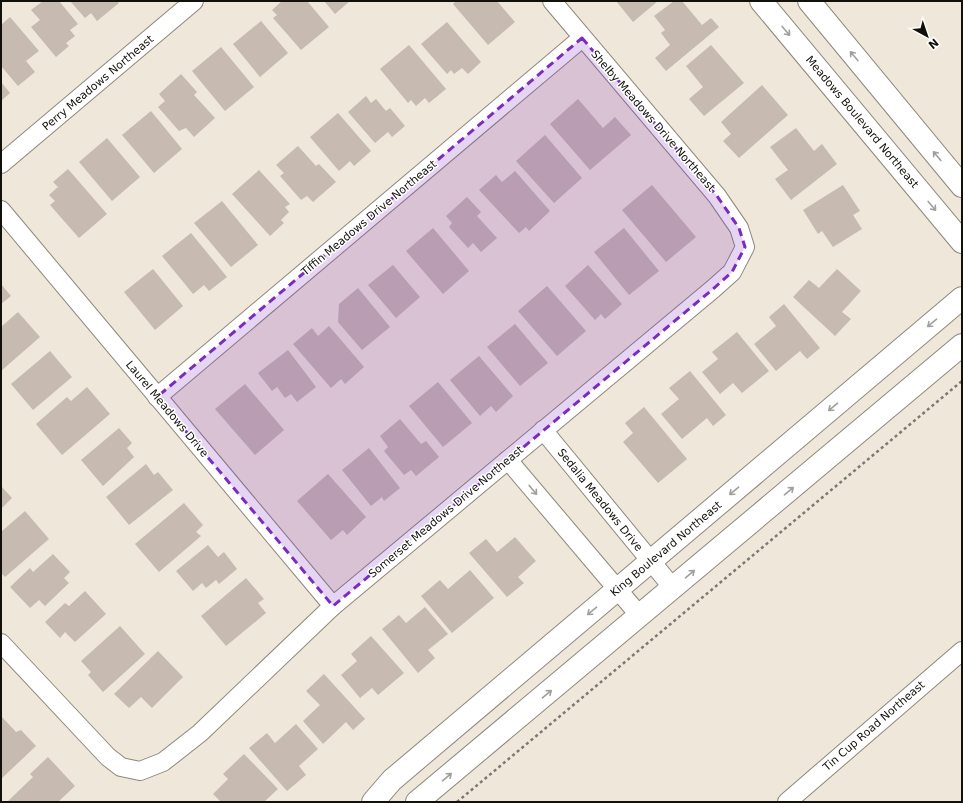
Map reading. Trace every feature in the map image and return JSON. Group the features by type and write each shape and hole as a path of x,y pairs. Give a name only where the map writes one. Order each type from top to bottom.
{"street":[{"name":"Perry Meadows Northeast","path":"1,164 194,1"},
{"name":"Shelby Meadows Drive Northeast","path":"552,1 717,196 739,228 746,247"},
{"name":"Meadows Boulevard Northeast","path":"761,1 962,242"},
{"path":"809,1 962,186"},
{"name":"Tiffin Meadows Drive Northeast","path":"157,397 582,38"},
{"name":"Laurel Meadows Drive","path":"1,210 333,606"},
{"name":"Somerset Meadows Drive Northeast","path":"1,643 108,757 121,768 140,771 163,762 200,733 333,606 714,289 732,272 746,247"},
{"name":"King Boulevard Northeast","path":"373,802 392,780 962,298"},
{"path":"418,802 962,345"},
{"name":"Sedalia Meadows Drive","path":"543,430 673,588"},
{"path":"508,460 640,616"},
{"name":"Tin Cup Road Northeast","path":"787,802 962,651"}],"path":[{"path":"457,802 962,381"}],"highlighted area":[{"path":"582,38 717,196 739,228 745,247 732,272 713,289 333,606 157,397"}],"building":[{"path":"43,1 59,1 78,24 70,30 75,36 66,43 69,46 56,57 31,27 40,20 31,10"},
{"path":"70,1 117,1 119,3 97,21 91,13 85,18"},
{"path":"282,1 307,1 329,27 301,50 273,18 277,15 272,10"},
{"path":"324,1 350,1 335,14"},
{"path":"456,1 497,1 515,22 488,45 453,4"},
{"path":"616,1 658,1 633,22"},
{"path":"674,1 682,1 702,25 711,18 719,27 666,71 655,58 670,45 661,33 665,30 654,16"},
{"path":"10,17 39,51 26,61 35,72 18,86 1,66 1,25"},
{"path":"261,21 288,53 260,77 233,44"},
{"path":"447,22 481,62 468,74 462,68 454,74 451,70 447,74 421,44"},
{"path":"409,45 446,89 429,103 425,98 416,106 411,100 408,103 380,69"},
{"path":"711,45 744,83 704,116 689,99 703,87 686,66"},
{"path":"221,47 254,87 225,111 192,71"},
{"path":"181,74 197,92 194,95 215,118 194,137 186,128 179,131 158,107 165,101 159,94"},
{"path":"1,82 10,93 1,101"},
{"path":"762,85 788,115 739,158 723,141 731,134 721,122"},
{"path":"366,96 371,103 376,99 386,111 390,108 405,126 392,137 388,132 375,143 348,112"},
{"path":"578,99 603,128 615,117 631,135 590,170 550,124"},
{"path":"151,111 182,149 154,173 122,135"},
{"path":"338,113 371,151 354,166 350,161 339,171 310,137"},
{"path":"796,128 814,151 822,144 837,164 791,200 775,179 788,170 770,147"},
{"path":"545,135 582,178 554,203 516,161"},
{"path":"107,138 140,177 112,201 79,162"},
{"path":"298,146 316,166 319,164 336,182 313,202 307,196 301,200 280,176 284,173 276,165"},
{"path":"68,169 107,214 79,238 50,205 55,201 49,195 58,187 53,182"},
{"path":"259,170 290,204 285,207 289,212 281,220 284,223 270,236 232,194"},
{"path":"515,171 550,211 529,231 526,227 519,233 479,190 496,175 502,182"},
{"path":"652,185 696,237 666,262 622,210"},
{"path":"843,185 860,211 853,215 862,229 833,247 822,231 818,234 803,210"},
{"path":"467,197 481,212 477,216 497,238 481,252 473,243 468,248 449,227 452,223 446,216"},
{"path":"222,201 258,245 231,267 194,223"},
{"path":"433,228 469,271 443,294 406,251"},
{"path":"624,228 659,271 629,295 594,252"},
{"path":"191,233 227,277 209,291 204,285 193,294 162,256"},
{"path":"393,265 420,297 396,318 368,285"},
{"path":"588,265 622,304 605,319 601,314 595,320 565,286"},
{"path":"153,269 183,306 155,330 124,292"},
{"path":"837,269 861,291 842,312 851,319 835,336 793,297 809,280 819,288"},
{"path":"1,284 11,296 1,304"},
{"path":"547,286 586,331 557,356 518,311"},
{"path":"358,288 390,327 362,350 338,322 339,304"},
{"path":"784,304 820,348 807,359 800,351 776,371 754,344 776,326 769,317"},
{"path":"18,312 40,337 1,371 1,327"},
{"path":"515,324 548,363 520,386 487,347"},
{"path":"329,326 364,367 345,384 341,379 331,388 293,344 312,328 318,336"},
{"path":"737,332 769,371 742,393 733,383 720,394 702,372 718,359 712,352"},
{"path":"288,350 316,387 297,402 291,394 285,398 277,387 272,391 258,373"},
{"path":"50,351 72,377 33,410 11,384"},
{"path":"479,356 513,396 496,412 491,406 480,416 450,380"},
{"path":"690,371 726,415 713,426 707,418 682,439 661,414 679,399 669,388"},
{"path":"438,382 472,423 443,447 409,406"},
{"path":"245,384 284,430 255,455 215,409"},
{"path":"87,387 110,414 62,455 36,424 67,397 71,401"},
{"path":"644,407 687,459 658,483 623,442 633,433 625,423"},
{"path":"400,419 421,444 426,441 439,457 416,476 411,470 404,475 384,451 388,447 380,436"},
{"path":"119,428 132,443 127,448 134,457 103,486 81,460"},
{"path":"369,448 400,488 384,501 382,497 371,506 342,470"},
{"path":"146,464 154,475 158,472 173,490 129,525 106,497"},
{"path":"328,474 366,517 347,535 343,530 331,540 297,501"},
{"path":"1,486 12,498 1,509"},
{"path":"184,503 203,525 196,532 201,536 159,572 135,544"},
{"path":"25,511 49,539 5,577 1,573 1,532"},
{"path":"515,537 536,561 518,577 524,583 507,597 469,553 486,539 497,552"},
{"path":"208,545 218,557 224,552 237,569 219,584 216,580 206,588 202,583 193,591 176,571"},
{"path":"53,554 70,572 64,578 69,583 45,606 39,600 30,608 10,587 30,568 33,572"},
{"path":"470,570 494,598 452,633 421,596 440,580 448,589"},
{"path":"246,578 264,599 258,603 266,613 226,646 201,616"},
{"path":"85,591 106,614 75,642 65,632 60,638 45,622 65,603 69,606"},
{"path":"425,607 448,634 428,650 435,658 418,673 382,629 399,615 406,623"},
{"path":"120,626 145,654 103,692 88,675 91,672 81,661"},
{"path":"371,636 404,673 378,695 372,688 360,698 341,675 357,661 351,654"},
{"path":"158,651 183,677 152,708 141,697 129,708 114,694"},
{"path":"324,674 365,719 353,730 346,722 323,744 303,721 320,705 306,691"},
{"path":"1,716 16,732 21,730 36,746 1,779"},
{"path":"296,724 318,749 299,766 306,775 287,791 249,748 267,733 275,743"},
{"path":"244,754 278,789 264,802 221,802 213,794 228,779 223,774"},
{"path":"48,757 75,786 58,802 7,802 33,777 30,774"}]}
